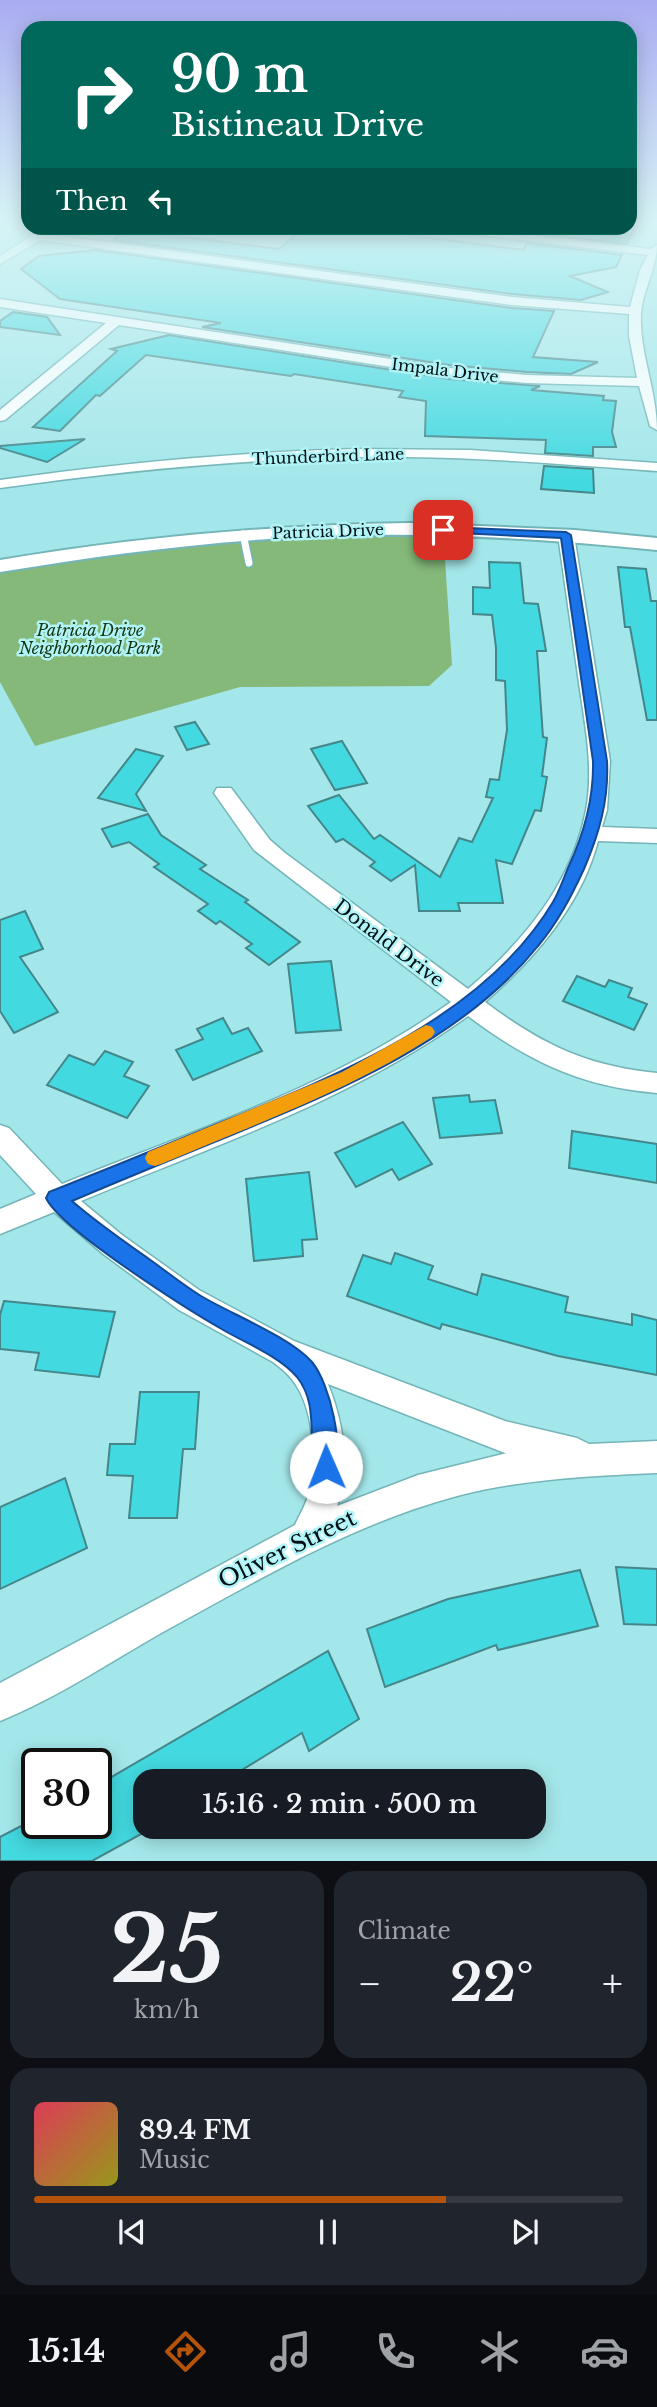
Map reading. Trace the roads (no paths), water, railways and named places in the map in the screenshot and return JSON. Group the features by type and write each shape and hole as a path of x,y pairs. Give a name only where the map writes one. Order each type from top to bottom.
{"street":[{"name":"Impala Drive","path":"25,307 449,372 527,379 643,382"},
{"path":"583,307 634,311"},
{"path":"635,307 636,357 657,426"},
{"path":"0,418 116,321"},
{"name":"Thunderbird Lane","path":"0,484 161,464 355,454 492,456 657,467"},
{"name":"Patricia Drive","path":"0,566 104,549 243,534 401,530 566,535 657,544"},
{"path":"0,1222 348,1077 386,1058 469,1003 515,962 546,924 571,884 592,834 599,797 600,761 566,535"},
{"name":"Donald Drive","path":"224,793 262,845 277,858 514,1037 556,1060 613,1078 657,1083"},
{"path":"592,834 657,836"},
{"path":"0,1136 82,1223 191,1301 278,1350 304,1370 320,1402 324,1427 326,1488 307,1536"},
{"name":"Oliver Street","path":"278,1350 505,1437 597,1458"},
{"name":"Oliver Street","path":"0,1703 307,1536 359,1513 454,1481 498,1471 597,1458 657,1457"}],"lane":[{"path":"243,534 249,563"}],"park label":[{"name":"Patricia Drive Neighborhood Park","path":"90,639"}]}
